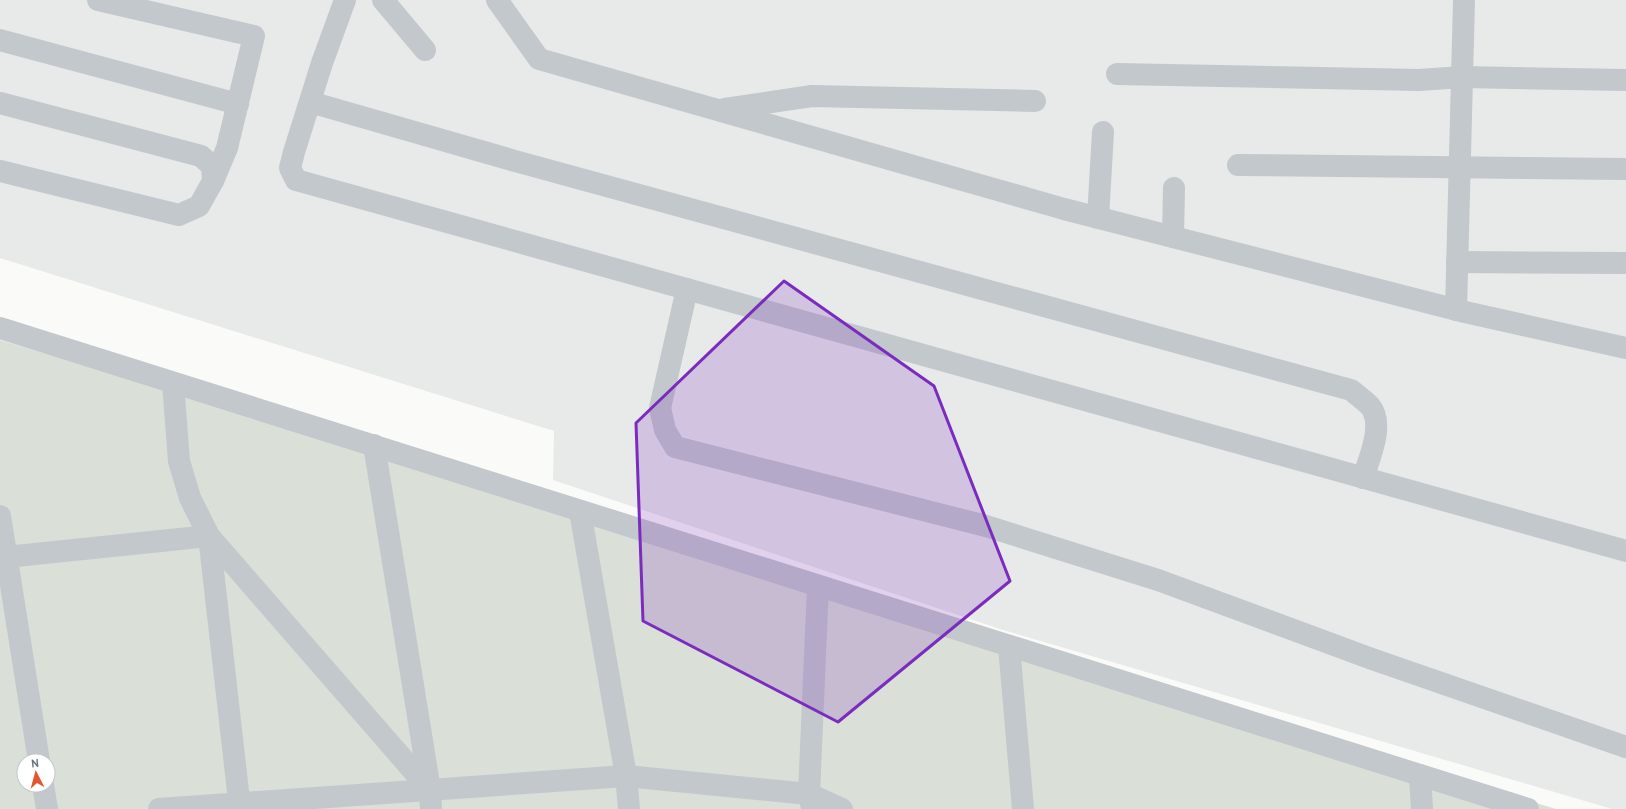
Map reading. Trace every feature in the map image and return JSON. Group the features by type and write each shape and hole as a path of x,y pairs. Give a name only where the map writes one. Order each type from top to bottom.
{"lane":[{"path":"0,171 179,215 199,206 213,181 227,148 254,36 98,0"},
{"path":"345,0 310,102 290,168 296,180 1626,551"},
{"path":"383,0 425,50"},
{"path":"497,0 539,59 1098,218 1456,310 1626,348"},
{"path":"1456,310 1464,0"},
{"path":"0,40 238,104"},
{"path":"1117,74 1420,80 1462,77 1626,80"},
{"path":"717,110 812,96 1035,101"},
{"path":"310,102 515,161 1351,390 1371,407 1375,420 1376,436 1363,478"},
{"path":"0,103 201,156 212,166 213,181"},
{"path":"1098,218 1103,132"},
{"path":"1238,165 1460,166 1626,169"},
{"path":"1173,237 1174,188"},
{"path":"1457,262 1626,262"},
{"path":"687,289 660,408 665,430 675,447 986,526 1150,578 1372,659 1626,747"},
{"path":"0,328 1528,809"},
{"path":"173,383 179,461 190,498 209,536 431,799"},
{"path":"374,445 431,799"},
{"path":"580,511 626,776 629,809"},
{"path":"0,516 38,753"},
{"path":"6,557 209,536"},
{"path":"209,536 240,806"},
{"path":"811,802 818,586"},
{"path":"1009,646 1023,809"},
{"path":"1420,775 1422,809"},
{"path":"159,809 431,799 626,776 811,802 842,809"},
{"path":"44,793 47,809"}],"highlighted area":[{"path":"784,281 934,386 1010,581 838,722 643,621 636,423"}],"shaded area":[{"path":"0,0 1626,0 1626,809 1612,809 1000,629 553,480 554,431 0,258"},
{"path":"0,340 1556,809 0,809"}]}
